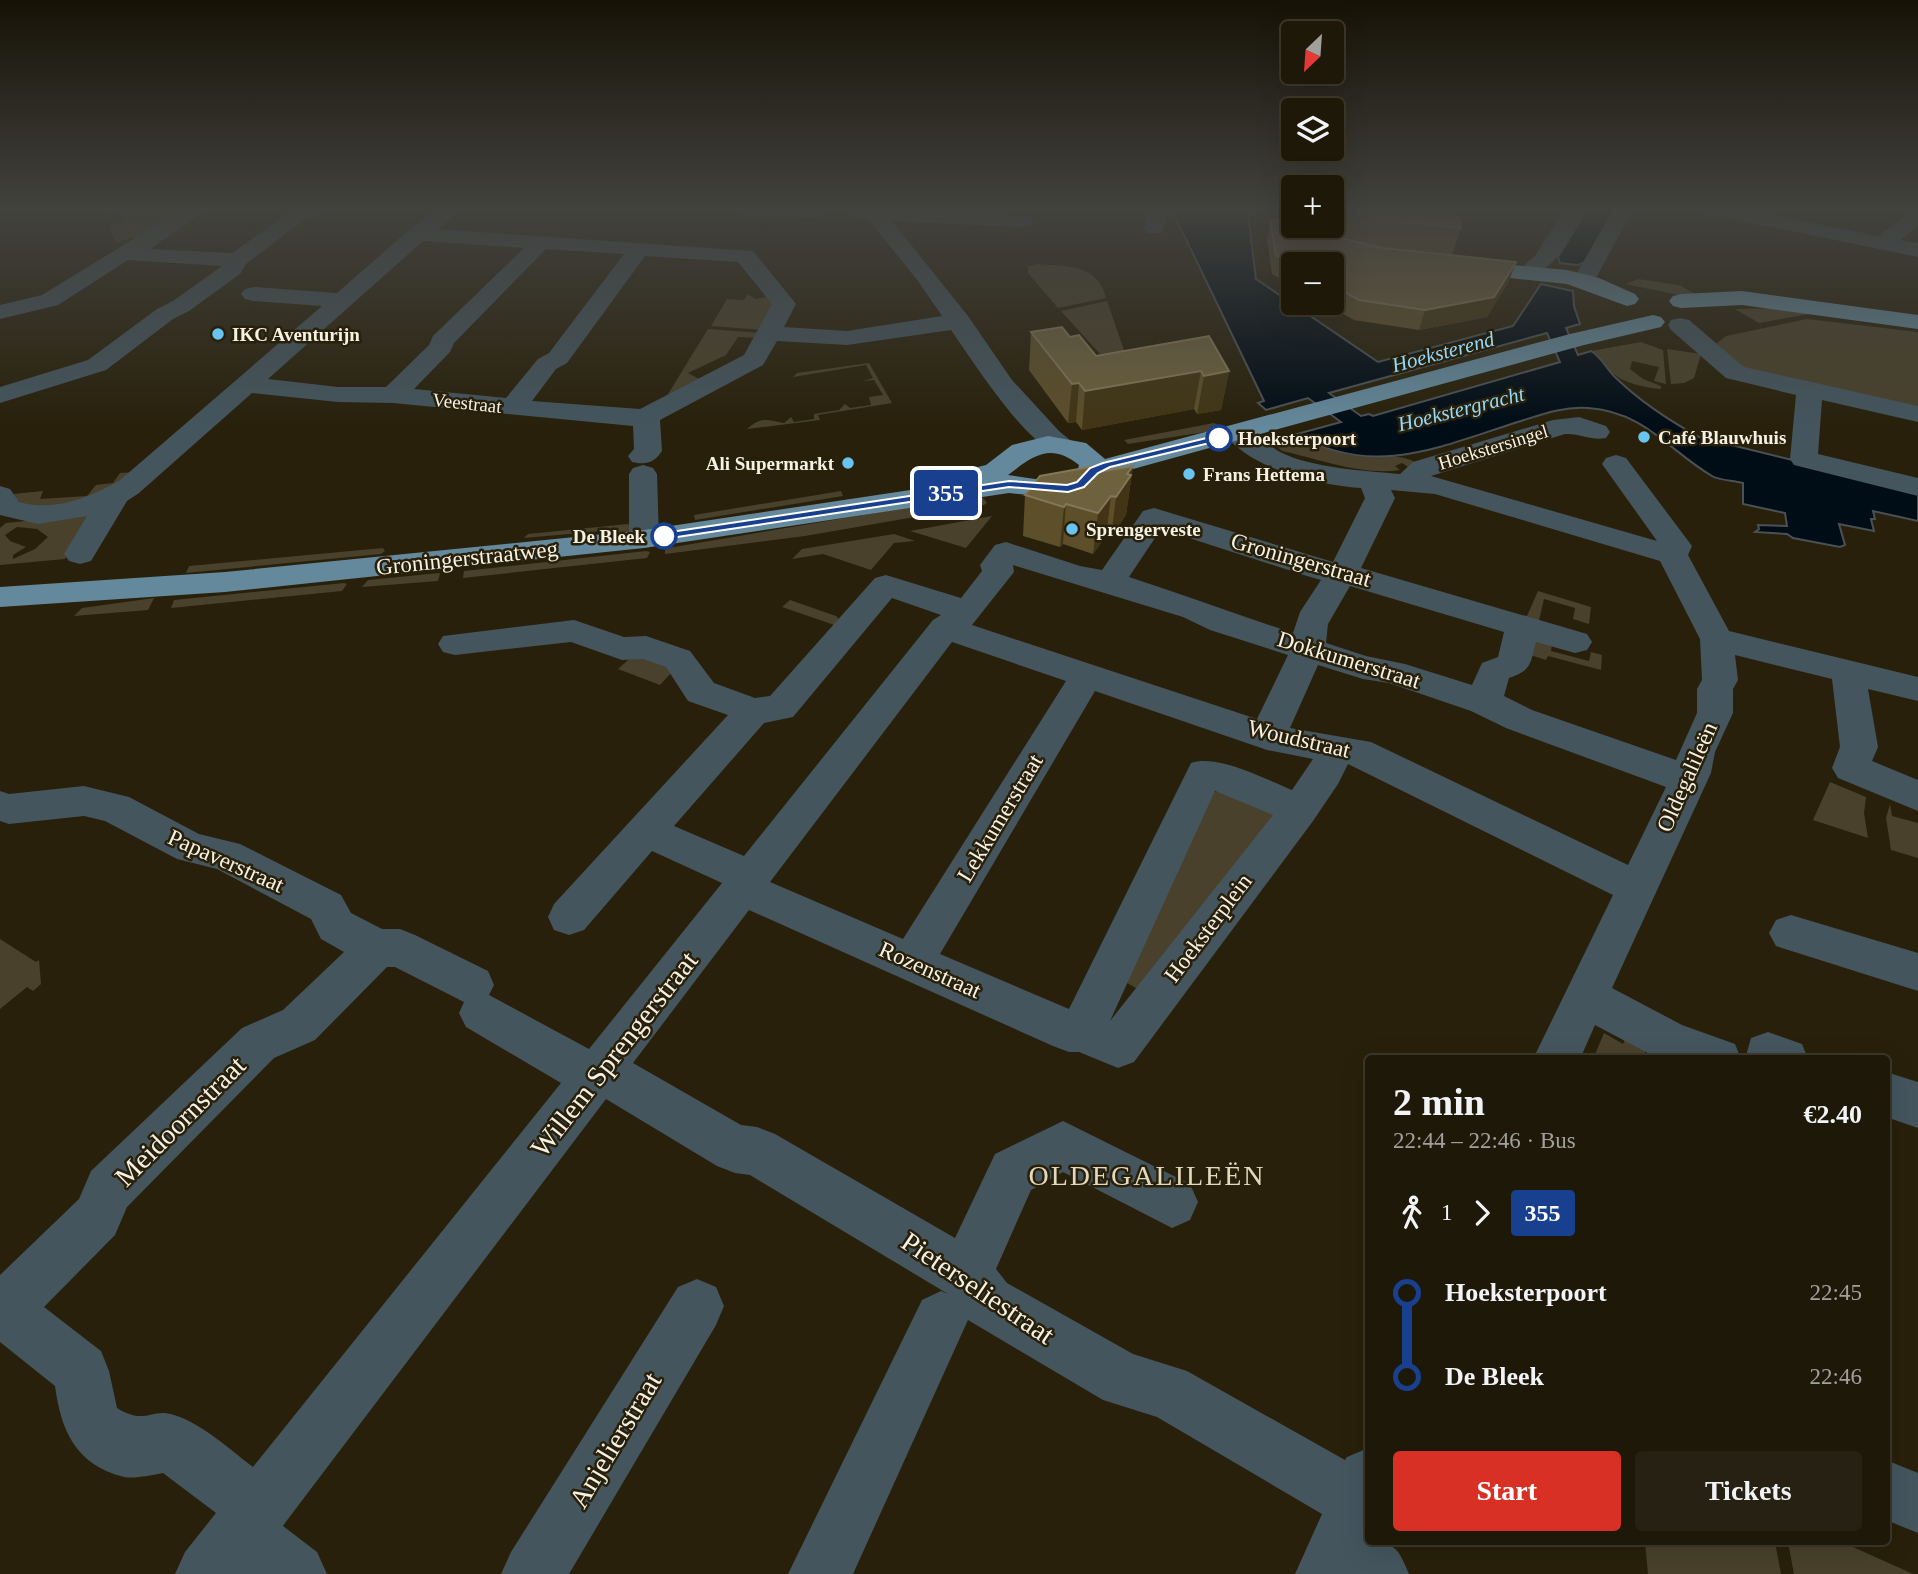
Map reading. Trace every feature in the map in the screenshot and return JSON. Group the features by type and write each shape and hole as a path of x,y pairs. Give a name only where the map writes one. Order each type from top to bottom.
{"main road":[{"path":"1586,281 1642,305 1686,313 1733,306 1816,308 1918,322"},
{"path":"1077,455 1202,442 1238,433 1568,342 1642,305"},
{"name":"Groningerstraatweg","path":"0,612 225,582 644,539 1009,484 1068,488 1081,485 1077,455 1041,445 1018,455 996,471 873,503"},
{"path":"1018,455 1013,467 1017,476 1039,487"},
{"name":"Groningerstraatweg","path":"0,597 225,582"}],"street":[{"path":"0,312 50,300 80,281"},
{"path":"0,395 97,365 164,314 181,306 214,281"},
{"path":"1,504 30,515 63,513 84,509 115,495 162,459 364,281"},
{"path":"393,395 441,347 442,341 479,302 503,281"},
{"path":"512,408 547,365 558,358 615,281"},
{"path":"644,539 642,465 648,451 646,416 754,360 784,304 766,281"},
{"path":"928,281 960,321 1003,386 1049,436 1077,455"},
{"path":"253,293 343,300"},
{"path":"1686,313 1735,373 1918,414"},
{"path":"770,332 847,338 960,321"},
{"name":"Veestraat","path":"247,385 334,394 393,395 629,418 646,416"},
{"path":"1003,386 1024,442 1018,455"},
{"path":"1810,390 1804,460 1918,487"},
{"name":"Hoekstersingel","path":"1238,433 1278,462 1353,479 1409,481 1423,468 1563,426 1579,425 1596,432"},
{"name":"Oldegalileën","path":"1558,1055 1688,780 1696,752 1715,713 1715,689 1720,680 1717,639 1672,555 1677,546 1616,464"},
{"path":"1268,735 1308,648 1307,636 1331,586 1351,558 1380,498 1373,480"},
{"path":"1409,481 1437,485 1672,555"},
{"path":"80,554 115,495"},
{"name":"Groningerstraat","path":"1110,582 1154,517 1575,642"},
{"name":"Dokkumerstraat","path":"1007,544 1084,578 1110,582 1363,667 1393,672 1484,702 1519,719 1688,780"},
{"name":"Willem Sprengerstraat","path":"236,1539 746,882 956,620 998,572 996,565 1007,544"},
{"name":"Woudstraat","path":"753,711 780,708 886,584 956,620 1088,674 1294,743 1358,752 1637,888"},
{"path":"1484,702 1494,671 1513,664 1522,628"},
{"path":"455,644 574,631 622,649 646,647 678,659 701,692 753,711 569,917"},
{"path":"1717,639 1918,689"},
{"path":"1848,671 1859,747 1851,768 1918,796"},
{"name":"Lekkumerstraat","path":"912,963 1088,674"},
{"path":"1100,1039 1204,773 1229,722"},
{"name":"Hoeksterplein","path":"1100,1039 1299,810 1325,774 1336,748"},
{"path":"1204,773 1245,786 1299,810"},
{"name":"Papaverstraat","path":"0,806 9,808 84,801 115,808 191,848 226,855 326,907 336,926 377,948 400,948 598,1073"},
{"name":"Rozenstraat","path":"646,831 912,963 1069,1031 1100,1039"},
{"path":"1791,933 1918,972"},
{"name":"Meidoornstraat","path":"2,1311 97,1217 109,1189 258,1043 299,1026 377,948"},
{"path":"1585,996 1668,1041 1707,1055"},
{"name":"Pieterseliestraat","path":"598,1073 736,1149 757,1151 791,1170 954,1296 988,1302 1123,1380 1167,1391 1354,1535"},
{"path":"1890,1095 1918,1105"},
{"path":"820,1574 1013,1172 1063,1146 1172,1202"},
{"name":"Anjelierstraat","path":"533,1574 697,1306"},
{"path":"2,1311 81,1371 86,1402 94,1427 126,1448 171,1443 236,1539 295,1574"},
{"path":"1890,1492 1918,1503"}],"shaded area":[{"path":"1035,281 1098,281 1106,298 1058,308"},
{"path":"1655,281 1679,285 1697,295 1684,296 1625,284"},
{"path":"748,294 755,299 767,297 775,307 763,330 711,326 727,299 744,300"},
{"path":"1107,301 1124,350 1100,354 1061,311"},
{"path":"1777,308 1809,314 1759,323 1735,309"},
{"path":"1807,319 1918,332 1918,410 1747,371 1716,344 1726,336"},
{"path":"708,329 761,333 759,338 738,337 726,355 688,373 703,381 665,399"},
{"path":"1641,342 1663,350 1666,384 1654,381 1659,367 1632,361 1630,369 1643,379 1661,386 1661,389 1641,386 1616,376 1591,351"},
{"path":"1667,349 1701,354 1694,378 1684,383 1671,384"},
{"path":"869,363 892,403 818,415 820,420 747,429 764,420 784,423 791,417 794,422 814,419 814,414 839,410 845,404 850,408 871,405 869,397 883,395 874,380 863,381 873,378 866,365 793,377 797,373"},
{"path":"1214,423 1225,429 1128,444 1124,440"},
{"path":"1297,434 1319,446 1343,453 1405,458 1418,464 1408,467 1402,463 1395,466 1400,470 1356,469 1282,451 1273,443"},
{"path":"137,472 120,486 67,507 20,505 13,494 43,491 40,499 87,496 96,485 113,483 120,473"},
{"path":"841,491 843,496 695,520 694,515"},
{"path":"981,495 987,503 984,505 805,536 665,554 668,548"},
{"path":"86,515 91,518 65,559 0,565 0,528 6,523","holes":["17,527 37,529 48,537 35,549 13,559 13,555 26,547 10,541 5,535"]},
{"path":"992,516 966,548 910,531"},
{"path":"628,524 632,530 604,536 603,531 524,538 528,534"},
{"path":"894,534 915,541 894,543 871,570 823,554 792,559 802,549"},
{"path":"383,548 385,551 381,554 186,573 189,566"},
{"path":"650,552 647,558 463,578 464,571"},
{"path":"440,573 438,581 362,587 368,580"},
{"path":"347,584 342,591 171,608 174,600"},
{"path":"1538,591 1591,607 1589,624 1573,619 1575,608 1544,599 1538,625 1522,615 1527,616"},
{"path":"154,598 148,610 74,616 82,608"},
{"path":"790,600 836,616 841,621 840,627 782,607"},
{"path":"1535,640 1552,643 1551,651 1589,661 1591,652 1602,655 1601,670 1548,656 1546,660 1530,655"},
{"path":"639,656 667,667 671,673 660,685 618,669 628,660"},
{"path":"1830,782 1866,797 1864,813 1868,838 1813,820"},
{"path":"1224,791 1282,812 1141,991 1127,983 1204,793"},
{"path":"1890,804 1892,816 1918,823 1918,858 1891,850 1886,818"},
{"path":"0,939 36,962 39,960 41,984 33,991 27,987 0,1009"},
{"path":"1629,1031 1650,1042 1644,1055 1595,1055 1604,1033 1623,1044"},
{"path":"1645,1545 1776,1545 1781,1574 1648,1574"},
{"path":"1789,1545 1849,1545 1913,1574 1794,1574"}],"water":[{"path":"1206,281 1260,281 1281,296 1281,315 1309,315 1378,362 1513,326 1541,284 1573,291 1574,306 1580,324 1566,328 1578,355 1591,351 1626,387 1667,418 1699,437 1918,491 1918,521 1873,511 1875,519 1871,519 1874,531 1839,524 1845,545 1840,547 1793,538 1787,534 1755,532 1759,529 1758,525 1787,526 1785,513 1743,504 1743,483 1712,476 1641,424 1608,411 1588,408 1562,409 1436,448 1381,456 1353,455 1325,448 1297,434 1341,422 1308,398 1266,410 1258,403 1264,401","holes":["1547,333 1560,362 1373,416 1361,416 1329,393"]}],"building":[{"path":"1344,281 1504,281 1494,297 1425,310 1359,300 1344,292"},
{"path":"1062,327 1070,337 1079,335 1096,356 1209,336 1229,371 1204,376 1201,371 1085,391 1079,383 1072,384 1031,332"},
{"path":"1095,466 1099,472 1133,466 1127,474 1131,475 1116,497 1111,496 1098,513 1066,504 1064,507 1025,495 1040,476"}],"bus line":[{"name":"355","path":"664,536 1009,484 1068,488 1081,485 1094,471 1107,465 1219,438"}],"place":[{"name":"IKC Aventurijn","path":"218,334"},
{"name":"Café Blauwhuis","path":"1644,437"},
{"name":"Hoeksterpoort","path":"1219,438"},
{"name":"Ali Supermarkt","path":"848,463"},
{"name":"Frans Hettema","path":"1189,474"},
{"name":"Sprengerveste","path":"1072,529"},
{"name":"De Bleek","path":"664,536"}],"district":[{"name":"OLDEGALILEËN","path":"1147,1175"}],"water label":[{"name":"Hoeksterend","path":"1443,352"},
{"name":"Hoekstergracht","path":"1461,409"}]}
